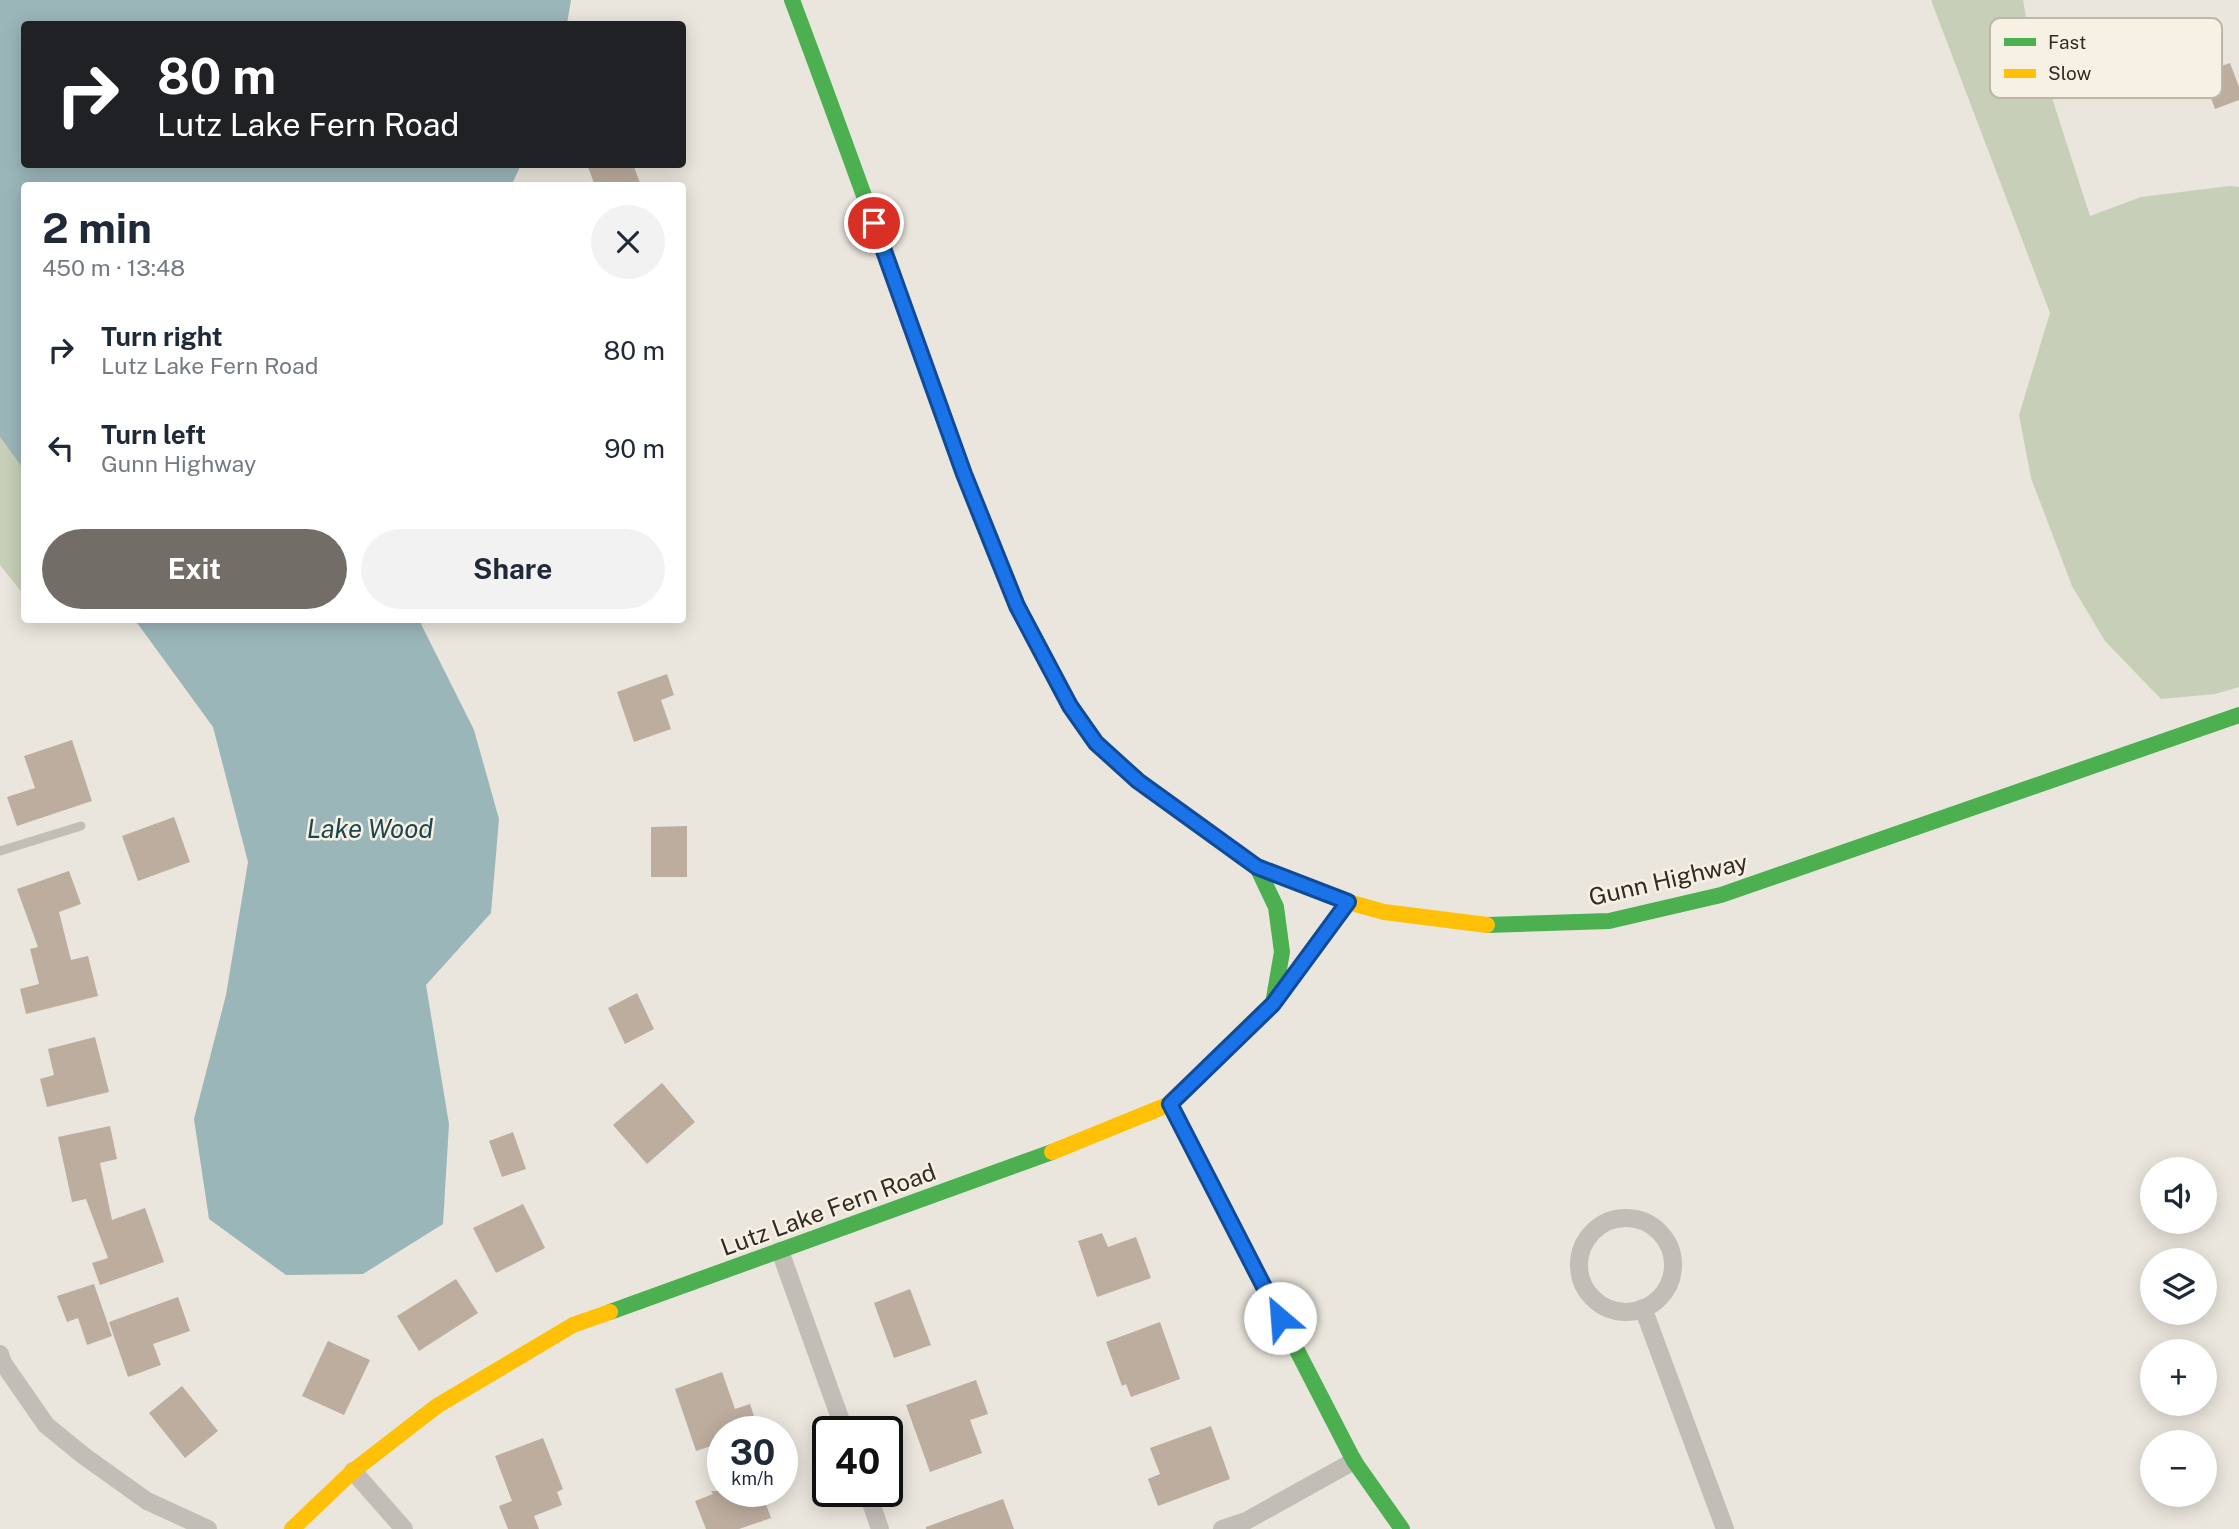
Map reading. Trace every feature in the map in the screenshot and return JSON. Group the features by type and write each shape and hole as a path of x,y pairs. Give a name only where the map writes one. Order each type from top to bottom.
{"main road":[{"name":"Gunn Highway","path":"792,0 968,485 1017,606 1070,706 1096,743 1138,781 1257,867 1348,902 1384,912 1486,925 1609,921 1721,895 2239,715"},
{"path":"1257,867 1276,907 1282,952 1273,1004"},
{"name":"Lutz Lake Fern Road","path":"292,1529 353,1471 437,1406 573,1325 1046,1155 1170,1104 1273,1004 1348,902"},
{"path":"1170,1104 1354,1461 1402,1529"}],"street":[{"path":"1629,1217 1645,1221 1658,1230 1668,1242 1673,1257 1667,1288 1656,1300 1643,1308 1628,1312 1599,1304 1588,1293 1580,1279 1578,1264 1581,1250 1588,1236 1599,1225 1629,1217"},
{"path":"780,1251 839,1416"},
{"path":"1643,1308 1725,1529"},
{"path":"0,1354 3,1363 46,1425 147,1501 208,1529"},
{"path":"1222,1529 1246,1521 1354,1461"},
{"path":"353,1471 404,1529"},
{"path":"872,1507 880,1529"}],"lane":[{"path":"0,851 81,826"}],"green space":[{"path":"1931,0 2023,0 2026,18 1990,18 1990,98 2052,98 2090,216 2141,197 2239,187 2239,687 2215,694 2161,699 2105,641 2072,586 2031,478 2019,415 2050,313"},
{"path":"0,437 21,466 21,591 0,565"}],"water":[{"path":"0,0 571,0 568,21 21,21 21,168 520,168 513,182 21,182 21,466 0,437"},
{"name":"Lake Wood","path":"137,623 421,623 474,730 499,819 491,913 426,985 449,1124 443,1224 363,1274 286,1275 209,1219 194,1119 226,995 248,862 213,727"}],"building":[{"path":"2230,63 2239,87 2239,100 2215,109 2211,98 2222,98 2222,66"},
{"path":"588,168 634,168 640,182 594,182"},
{"path":"667,674 674,695 661,700 671,729 634,742 617,692"},
{"path":"72,740 92,801 17,826 7,797 35,788 24,756"},
{"path":"174,817 190,862 138,881 122,836"},
{"path":"687,826 687,877 651,877 651,827"},
{"path":"69,871 81,904 59,912 71,960 88,956 98,996 26,1014 20,989 39,984 30,949 38,947 17,889"},
{"path":"637,993 654,1029 625,1044 608,1008"},
{"path":"95,1037 109,1092 47,1107 40,1079 54,1075 48,1049"},
{"path":"662,1083 695,1122 647,1164 613,1125"},
{"path":"110,1126 117,1159 100,1163 112,1220 145,1208 164,1262 100,1285 92,1263 108,1258 86,1199 72,1202 58,1137"},
{"path":"513,1132 526,1169 502,1177 489,1141"},
{"path":"523,1204 545,1248 496,1273 473,1228"},
{"path":"1102,1233 1108,1247 1136,1237 1151,1278 1097,1297 1078,1241"},
{"path":"456,1279 478,1313 419,1351 397,1316"},
{"path":"94,1284 112,1336 87,1345 78,1318 67,1322 57,1296"},
{"path":"910,1289 931,1345 894,1358 874,1303"},
{"path":"178,1297 190,1331 153,1344 161,1365 128,1377 109,1322"},
{"path":"1160,1322 1180,1379 1131,1397 1126,1384 1122,1386 1106,1342"},
{"path":"328,1341 370,1360 344,1415 302,1396"},
{"path":"722,1372 735,1409 750,1404 754,1416 707,1416 707,1447 696,1451 675,1389"},
{"path":"976,1380 988,1414 970,1420 982,1453 930,1472 906,1405"},
{"path":"182,1386 218,1431 185,1458 149,1413"},
{"path":"1211,1426 1230,1479 1158,1506 1148,1479 1160,1474 1150,1448"},
{"path":"543,1438 563,1489 557,1492 562,1505 534,1516 539,1529 508,1529 499,1506 512,1501 495,1456"},
{"path":"707,1496 707,1507 767,1507 771,1518 739,1529 706,1529 695,1501"},
{"path":"1003,1499 1014,1529 926,1529 926,1527"}],"traffic: fast":[{"path":"792,0 978,512 1040,652 1093,739"},
{"path":"1487,925 1609,921 1721,895 2239,715"},
{"path":"1257,867 1276,907 1282,952 1274,998"},
{"path":"1246,1030 1273,1004 1348,902"},
{"path":"1170,1104 1354,1461 1402,1529"},
{"path":"610,1312 1052,1152"}],"traffic: slow":[{"path":"1093,739 1138,781 1257,867 1348,902 1384,912 1487,925"},
{"path":"1052,1152 1170,1104 1246,1030"},
{"path":"292,1529 353,1471 437,1406 573,1325 610,1312"}],"route":[{"path":"874,223 964,474 1017,606 1070,706 1096,743 1138,781 1257,867 1348,902 1273,1004 1170,1104 1280,1318"}]}
